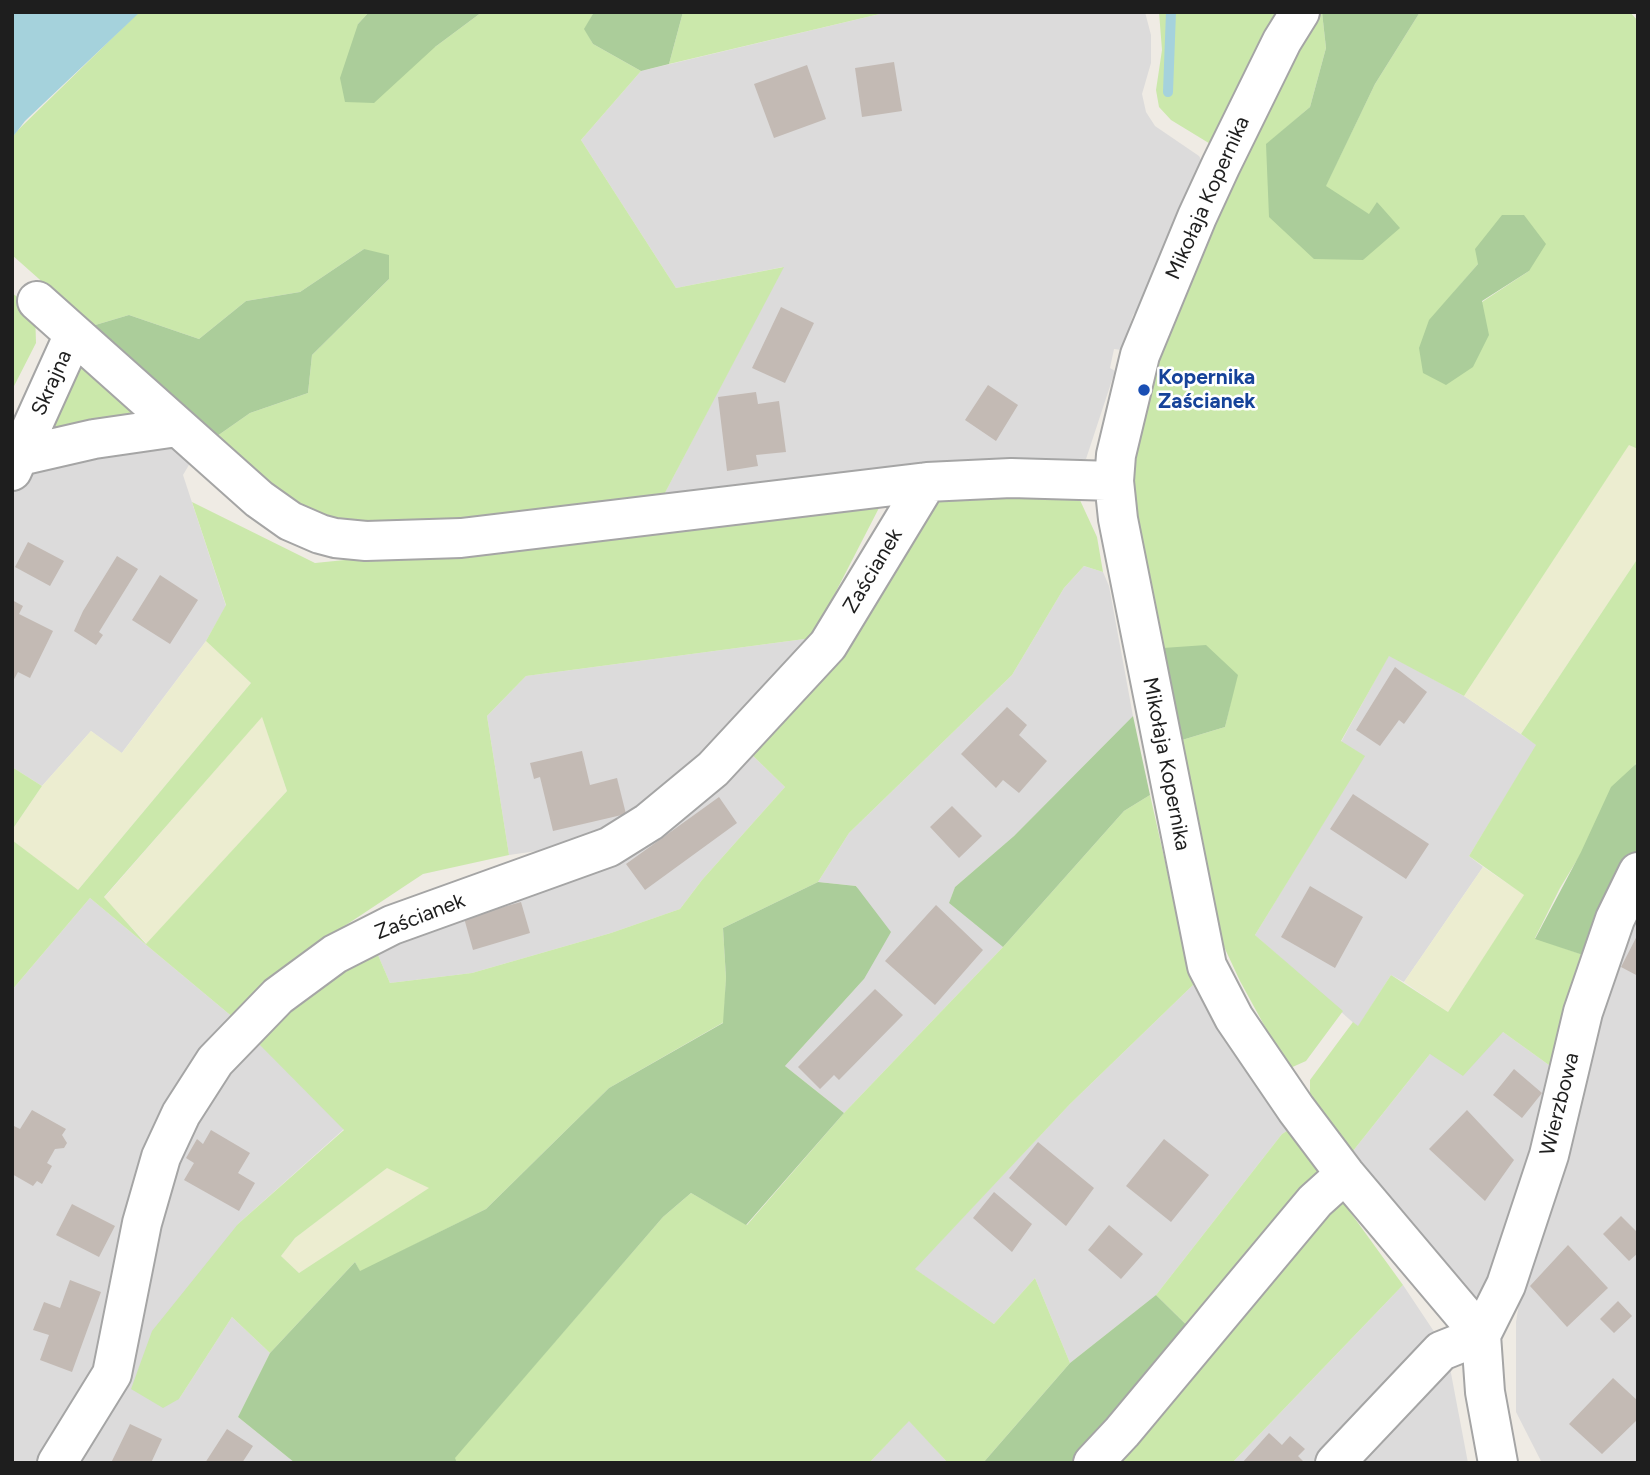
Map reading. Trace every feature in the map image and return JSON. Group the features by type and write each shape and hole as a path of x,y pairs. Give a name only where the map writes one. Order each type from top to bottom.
{"street":[{"name":"Mikołaja Kopernika","path":"1300,12 1282,41 1211,186 1140,355 1119,436 1114,481 1121,541 1207,966 1234,1018 1290,1101 1345,1174 1480,1335"},
{"path":"37,301 259,499 290,521 320,534 350,540 422,541 461,538 927,482 1011,478 1114,481"},
{"name":"Skrajna","path":"16,463 74,334"},
{"path":"16,463 94,439 177,427"},
{"name":"Zaścianek","path":"57,1463 112,1374 142,1223 161,1157 181,1114 215,1061 278,996 335,954 392,926 609,848 649,822 713,769 828,645 927,482"},
{"name":"Wierzbowa","path":"1480,1335 1506,1285 1549,1155 1583,1012 1615,919 1638,872"},
{"path":"1093,1463 1122,1432 1315,1200 1345,1174"},
{"path":"1335,1463 1433,1358 1441,1351 1480,1335 1485,1392 1498,1463"}],"shaded area":[{"path":"888,12 1145,12 1151,35 1151,63 1142,94 1146,112 1155,126 1199,156 1203,163 1147,299 1133,315 1122,350 1114,349 1110,368 1115,371 1086,459 1081,460 1082,468 657,508 783,267 676,288 581,140 641,71"},
{"path":"164,441 193,458 183,475 226,606 206,641 121,754 91,731 42,786 12,767 12,494 20,480 33,468"},
{"path":"1084,566 1103,572 1109,586 1133,716 1014,836 955,887 949,903 1003,947 844,1113 785,1066 864,979 857,886 818,882 849,833 1012,675 1064,588"},
{"path":"812,638 640,817 579,845 509,855 487,716 526,676"},
{"path":"1389,655 1464,696 1537,745 1469,856 1483,867 1404,982 1391,975 1358,1027 1255,935 1364,756 1341,742"},
{"path":"746,749 785,787 702,880 680,909 611,933 472,973 390,983 375,948 505,898"},
{"path":"90,898 235,1019 344,1129 238,1224 179,1399 232,1317 270,1353 238,1417 295,1463 12,1463 12,990"},
{"path":"1638,899 1638,1463 1542,1463 1516,1412 1516,1322 1525,1266 1578,1070"},
{"path":"1193,985 1290,1129 1282,1134 1156,1295 1070,1363 1035,1278 994,1324 914,1269 1070,1104"},
{"path":"1503,1032 1560,1073 1486,1293 1471,1299 1353,1151 1430,1054"},
{"path":"1403,1285 1439,1339 1450,1368 1468,1463 1232,1463"},
{"path":"909,1420 948,1463 869,1463"}],"green space":[{"path":"139,12 369,12 358,24 435,47 482,12 594,12 585,29 593,44 641,71 581,140 676,288 784,267 657,508 427,527 318,525 210,441 250,413 308,393 312,355 389,279 364,249 300,292 246,301 199,339 129,315 92,326 12,255 12,138"},
{"path":"369,12 482,12 435,47 374,103 345,102 340,78 358,24"},
{"path":"594,12 683,12 669,64 641,71 593,44 584,29"},
{"path":"683,12 888,12 669,64"},
{"path":"1159,12 1281,12 1212,145 1171,120 1159,107 1156,90 1162,50"},
{"path":"1314,12 1322,12 1326,48 1310,107 1266,145 1363,260 1378,202 1370,215 1325,187 1375,84 1420,12 1630,12 1638,21 1638,449 1629,445 1464,696 1389,656 1341,741 1365,756 1255,935 1343,1011 1306,1061 1288,1069 1219,936 1182,740 1225,727 1231,701 1163,648 1130,493 1133,434 1154,368 1205,235","holes":["1478,264 1529,271 1482,302 1454,292"]},
{"path":"1322,12 1420,12 1375,84 1326,186 1369,214 1377,202 1400,228 1363,260 1314,259 1269,217 1266,144 1310,107 1326,48"},
{"path":"1502,215 1524,215 1546,244 1529,271 1482,301 1489,335 1473,367 1446,385 1423,373 1419,348 1429,320 1478,264 1475,249"},
{"path":"364,249 389,255 389,279 312,355 308,393 250,413 210,441 92,326 129,315 199,339 246,301 300,292"},
{"path":"12,293 35,310 36,343 12,390"},
{"path":"75,358 144,412 47,441"},
{"path":"1629,444 1638,449 1638,558 1521,734 1464,696"},
{"path":"937,495 1079,498 1097,537 1103,572 1084,566 1064,588 1012,675 849,833 818,882 723,928 726,978 724,1022 609,1088 486,1209 360,1272 355,1262 270,1353 232,1317 179,1399 163,1408 131,1389 152,1331 238,1224 344,1130 252,1037 375,948 390,983 472,973 611,933 680,909 702,880 785,787 746,749","holes":["387,1168 429,1188 299,1273 281,1256 295,1238"]},
{"path":"192,502 315,563 880,506 812,638 526,676 487,716 509,855 423,874 343,927 344,933 235,1019 90,898 12,990 12,840 78,890 251,683 206,641 226,605","holes":["262,717 287,791 146,944 104,897"]},
{"path":"1638,558 1638,760 1560,888 1535,938 1592,958 1560,1073 1503,1032 1463,1076 1430,1054 1353,1151 1310,1097 1310,1080 1353,1022 1358,1026 1391,975 1448,1012 1524,895 1469,856 1536,745 1521,734"},
{"path":"206,641 251,683 77,891 12,840 12,830 42,786 91,731 122,753"},
{"path":"1206,645 1238,675 1225,727 1182,740 1163,648"},
{"path":"262,716 287,791 147,944 104,898"},
{"path":"1133,716 1150,795 1124,811 1003,947 949,903 955,887 1014,836"},
{"path":"1636,764 1638,859 1592,958 1535,939 1581,852 1611,787"},
{"path":"12,767 42,786 12,830"},
{"path":"1150,795 1193,985 1070,1104 915,1269 994,1324 1035,1278 1070,1363 983,1463 948,1463 909,1421 869,1463 457,1463 454,1458 663,1217 691,1193 747,1225 844,1113 1003,947 1124,811"},
{"path":"1483,867 1525,895 1448,1012 1404,982"},
{"path":"818,882 856,886 891,932 864,979 785,1066 844,1113 746,1225 691,1193 663,1217 455,1458 457,1463 295,1463 238,1417 270,1353 355,1262 360,1271 486,1209 609,1088 723,1023 726,978 723,928"},
{"path":"1290,1129 1403,1285 1232,1463 1107,1463 1211,1349 1156,1295 1282,1134"},
{"path":"387,1167 430,1188 299,1273 281,1256 295,1238"},
{"path":"1156,1295 1211,1349 1107,1463 983,1463 1070,1363"}],"water":[{"path":"14,12 140,12 25,121 12,138"}],"building":[{"path":"894,62 902,111 862,117 855,68"},
{"path":"807,65 826,119 774,138 754,84"},
{"path":"781,307 814,323 785,383 752,368"},
{"path":"988,385 1018,405 996,441 965,420"},
{"path":"756,392 758,404 779,401 786,452 756,455 758,466 727,471 718,397"},
{"path":"28,542 64,561 50,586 15,567"},
{"path":"117,556 138,569 99,632 103,635 96,645 74,631 83,611"},
{"path":"160,575 198,600 170,644 132,620"},
{"path":"12,600 23,606 19,614 53,631 30,678 18,672 12,683"},
{"path":"1395,667 1427,692 1404,724 1399,720 1380,746 1356,730"},
{"path":"1007,707 1027,725 1019,735 1047,761 1019,793 1003,780 996,788 961,754"},
{"path":"582,751 590,785 617,778 626,814 553,831 540,777 534,779 530,763"},
{"path":"1353,794 1429,844 1406,879 1330,829"},
{"path":"719,797 737,823 645,890 626,864"},
{"path":"952,806 982,836 959,858 930,827"},
{"path":"1310,886 1363,917 1335,968 1281,937"},
{"path":"521,902 530,933 473,950 464,918"},
{"path":"936,905 983,950 935,1005 885,961"},
{"path":"1638,934 1638,976 1621,967"},
{"path":"875,989 903,1015 839,1080 834,1075 820,1089 798,1067"},
{"path":"1514,1069 1542,1093 1522,1118 1493,1095"},
{"path":"32,1110 66,1129 62,1135 67,1143 64,1148 55,1149 47,1163 52,1166 42,1184 37,1181 33,1186 12,1174 12,1129 14,1126 20,1129"},
{"path":"1467,1110 1514,1160 1485,1201 1429,1149"},
{"path":"211,1130 250,1153 238,1173 255,1183 239,1211 184,1180 194,1163 186,1158 197,1139 203,1144"},
{"path":"1164,1139 1209,1175 1171,1222 1126,1186"},
{"path":"1038,1142 1094,1188 1066,1226 1009,1178"},
{"path":"994,1192 1032,1224 1012,1252 973,1218"},
{"path":"72,1204 115,1226 99,1257 56,1235"},
{"path":"1621,1216 1638,1233 1638,1253 1629,1261 1603,1234"},
{"path":"1109,1225 1143,1254 1121,1279 1088,1250"},
{"path":"1568,1245 1608,1288 1567,1327 1530,1286"},
{"path":"70,1280 101,1292 72,1372 40,1360 49,1335 33,1330 44,1302 60,1308"},
{"path":"1618,1301 1632,1316 1614,1333 1600,1319"},
{"path":"1613,1378 1638,1401 1638,1419 1602,1454 1569,1424"},
{"path":"130,1424 162,1439 151,1463 111,1463"},
{"path":"227,1429 253,1446 242,1463 205,1463"},
{"path":"1269,1433 1282,1445 1290,1436 1305,1449 1298,1456 1305,1463 1242,1463"}],"waterway":[{"path":"1168,92 1171,12"}],"place":[{"name":"Kopernika Zaścianek","path":"1144,390"}]}
